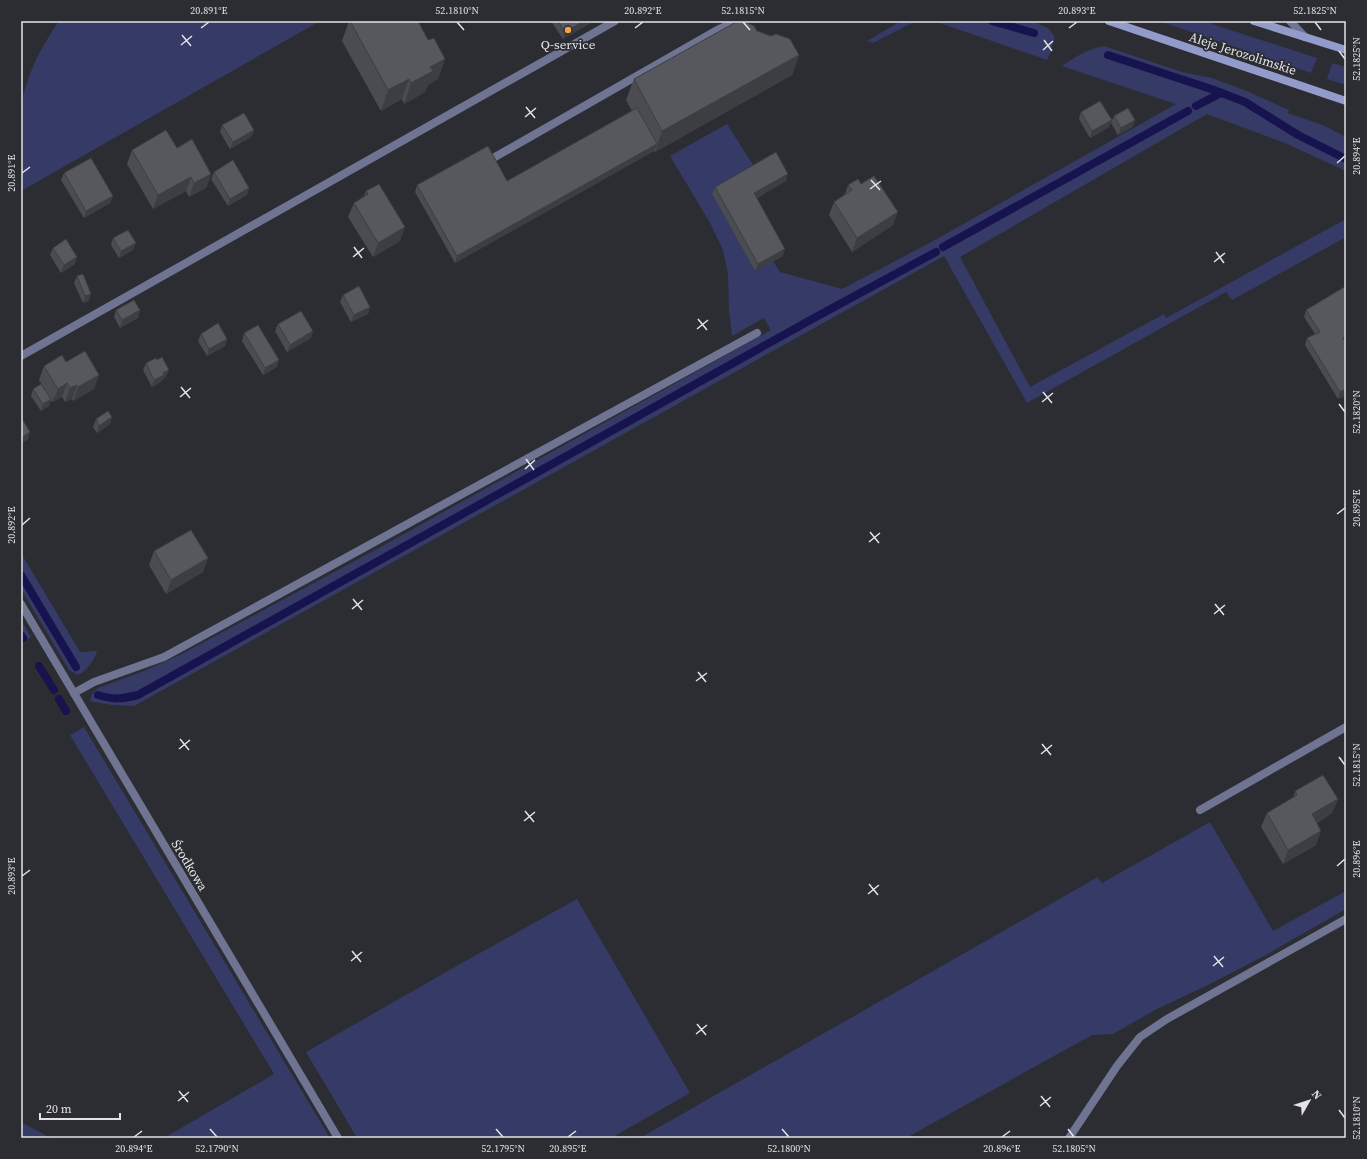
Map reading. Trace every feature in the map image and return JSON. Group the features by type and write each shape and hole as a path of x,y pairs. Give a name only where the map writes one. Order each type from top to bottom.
{"main road":[{"name":"Aleje Jerozolimskie","path":"1109,21 1346,101"},
{"path":"1254,21 1346,50"}],"street":[{"path":"21,356 615,21"},
{"path":"496,157 719,29 736,21"},
{"path":"1290,21 1305,37"},
{"path":"1333,96 1346,105"},
{"path":"74,693 94,682 164,657 757,333"},
{"name":"Środkowa","path":"21,604 338,1138"},
{"path":"1200,810 1346,727"},
{"path":"1069,1138 1117,1066 1140,1037 1167,1019 1346,920"}],"shaded area":[{"path":"59,21 320,21 21,191 20,131 21,111 25,88 40,52"},
{"path":"901,21 916,21 873,43 867,41"},
{"path":"934,21 1032,21 1048,28 1055,37 1047,60"},
{"path":"1159,21 1203,21 1317,58 1311,73"},
{"path":"1104,46 1182,72 1212,78 1249,92 1289,110 1288,113 1325,126 1346,137 1346,171 1285,143 1207,114 960,257 1030,387 1164,314 1166,318 1346,219 1346,237 1232,300 1226,292 1027,403 944,256 134,706 112,705 90,701 92,694 98,688 144,671 182,654 377,549 771,330 764,318 732,336 729,310 728,274 723,250 710,223 670,156 727,124 753,165 712,194 755,271 773,261 780,272 842,289 935,240 1176,104 1062,66 1082,54"},
{"path":"1332,63 1346,67 1346,85 1327,79"},
{"path":"21,553 80,652 97,651 90,665 81,674 78,675 69,670 21,589"},
{"path":"21,620 31,637 21,642"},
{"path":"84,727 330,1138 164,1138 274,1074 70,735"},
{"path":"1210,822 1273,931 1346,891 1346,909 1264,956 1155,1010 1113,1034 1092,1035 906,1138 640,1138 1098,877 1102,883"},
{"path":"577,899 690,1093 611,1138 357,1138 306,1052"},
{"path":"21,1122 51,1138 21,1138"}],"building":[{"path":"350,21 418,21 428,40 434,38 445,59 430,67 433,71 411,83 409,79 388,90"},
{"path":"558,21 584,21 565,32"},
{"path":"738,21 743,21 754,26 757,31 771,36 776,34 790,39 799,55 662,131 634,79"},
{"path":"1100,101 1112,120 1092,131 1081,112"},
{"path":"637,108 657,144 457,256 417,185 488,146 507,181"},
{"path":"1128,108 1135,120 1121,128 1114,116"},
{"path":"244,113 254,130 233,142 222,125"},
{"path":"166,130 177,148 192,139 211,174 194,183 191,177 158,195 132,150"},
{"path":"776,152 788,174 754,193 785,249 758,264 715,187"},
{"path":"91,158 113,196 86,211 64,173"},
{"path":"233,160 249,188 230,199 214,172"},
{"path":"874,176 898,212 857,238 834,202 852,190 848,185 858,179 861,184"},
{"path":"379,184 405,227 378,243 354,203 368,194 366,191"},
{"path":"128,230 136,243 121,251 113,238"},
{"path":"66,239 77,257 64,265 53,248"},
{"path":"83,274 91,294 85,296 77,276"},
{"path":"359,286 370,307 354,315 343,295"},
{"path":"1346,286 1346,336 1343,338 1346,343 1346,389 1340,392 1307,338 1320,332 1306,310"},
{"path":"134,300 140,310 122,320 116,310"},
{"path":"301,311 313,331 290,345 278,324"},
{"path":"218,323 227,339 209,349 201,334"},
{"path":"258,325 279,360 265,368 244,333"},
{"path":"85,351 99,375 78,387 77,385 70,388 67,383 58,389 44,366 62,355 66,362"},
{"path":"162,357 169,370 163,373 164,375 154,380 146,363"},
{"path":"41,384 51,399 43,404 33,389"},
{"path":"108,411 112,417 99,426 96,419"},
{"path":"21,417 30,432 21,438"},
{"path":"191,530 208,558 171,580 154,551"},
{"path":"1323,775 1338,799 1312,814 1321,831 1288,850 1267,813 1297,795 1295,791"}],"waterway":[{"path":"992,21 1034,33"},
{"path":"1108,55 1214,90 1245,102 1298,135 1346,159"},
{"path":"1196,106 1221,93"},
{"path":"943,247 1188,111"},
{"path":"98,695 109,698 138,695 814,318 936,252"},
{"path":"21,575 76,667"},
{"path":"39,666 54,690"},
{"path":"59,699 66,711"}],"place":[{"name":"Q-service","path":"568,30"}]}
